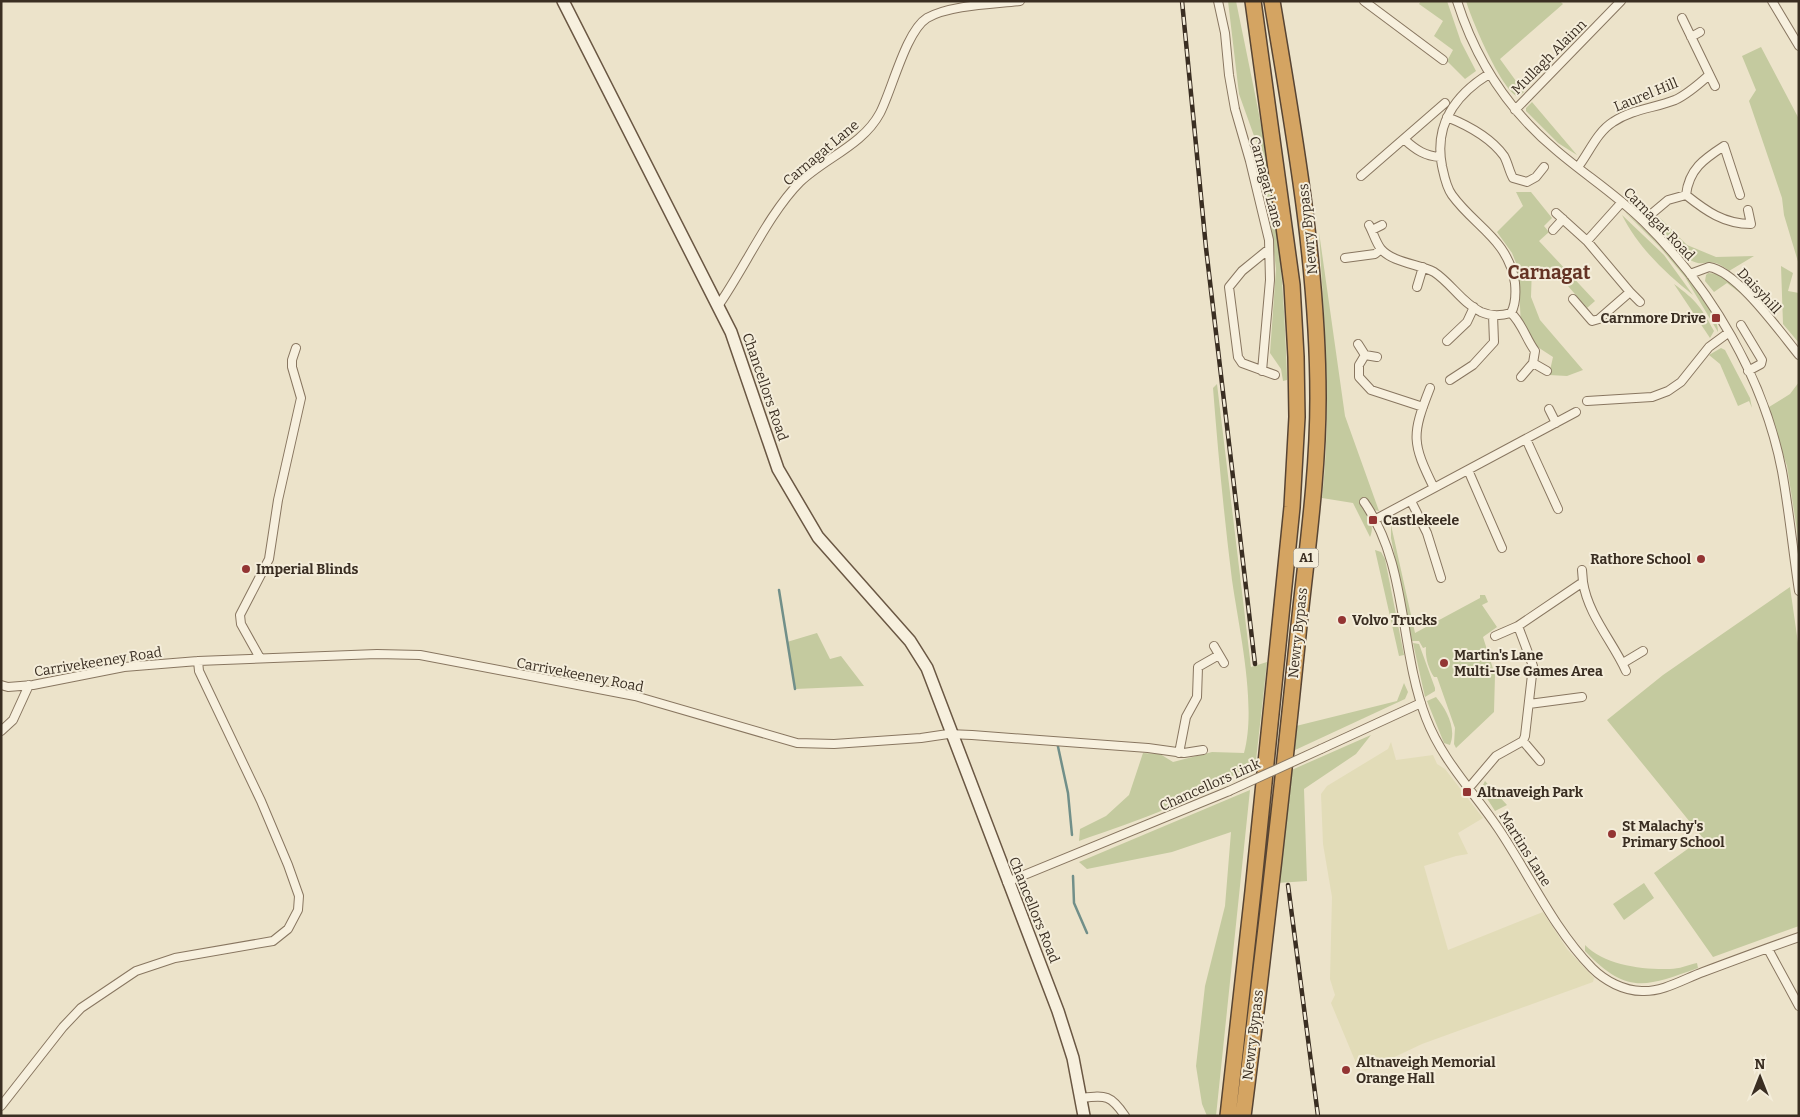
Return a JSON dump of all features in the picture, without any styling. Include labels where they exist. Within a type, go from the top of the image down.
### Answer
[{"type":"highway","points":[[1248,1],[1257,27]]},
{"type":"highway","name":"Newry Bypass","points":[[1228,1116],[1292,507],[1297,417],[1292,285],[1253,1]]},
{"type":"highway","name":"Newry Bypass","points":[[1243,1116],[1290,713],[1311,504],[1318,400],[1314,287],[1309,234],[1272,1]]},
{"type":"street","name":"Chancellors Road","points":[[563,1],[718,306],[741,356],[778,468],[818,537],[910,641],[932,680],[1067,1038],[1082,1098],[1084,1116]]},
{"type":"street","name":"Carnagat Lane","points":[[718,306],[789,195],[813,172],[858,139],[876,120],[906,50],[921,23],[943,12],[1020,1]]},
{"type":"street","name":"Carnagat Lane","points":[[1218,1],[1225,33],[1229,76],[1235,109],[1256,182],[1269,249],[1270,280],[1262,371]]},
{"type":"street","points":[[1364,1],[1443,60]]},
{"type":"street","name":"Carnagat Road","points":[[1457,1],[1464,25],[1489,74],[1515,110],[1533,130],[1643,221],[1690,274],[1728,332],[1748,371],[1764,412],[1782,470],[1799,591]]},
{"type":"street","name":"Mullagh Alainn","points":[[1515,110],[1622,1]]},
{"type":"street","points":[[1772,1],[1799,46]]},
{"type":"street","points":[[1682,18],[1715,86]]},
{"type":"street","points":[[1691,37],[1700,32]]},
{"type":"street","points":[[1489,74],[1463,92],[1447,116],[1442,127],[1440,157],[1444,176],[1451,193],[1507,255],[1513,270],[1516,289],[1515,307],[1511,313]]},
{"type":"street","name":"Laurel Hill","points":[[1578,167],[1591,146],[1614,121],[1648,107],[1673,100],[1696,87],[1709,75]]},
{"type":"street","points":[[1361,176],[1405,140],[1445,103]]},
{"type":"street","points":[[1447,116],[1464,124],[1494,146],[1505,157],[1513,178],[1527,182],[1536,177],[1544,167]]},
{"type":"street","points":[[1405,140],[1416,150],[1429,156],[1440,157]]},
{"type":"street","points":[[1686,195],[1687,185],[1701,160],[1724,146],[1740,195]]},
{"type":"street","points":[[1686,195],[1705,210],[1734,224],[1751,224],[1748,210]]},
{"type":"street","points":[[1643,221],[1668,200],[1686,195]]},
{"type":"street","points":[[1587,241],[1622,202]]},
{"type":"street","points":[[1556,213],[1587,241],[1640,302]]},
{"type":"street","points":[[1553,230],[1563,219]]},
{"type":"street","points":[[1382,225],[1370,228],[1381,249],[1390,255],[1437,274],[1474,308],[1493,315],[1511,313],[1518,319],[1522,332],[1536,351],[1533,363],[1521,377]]},
{"type":"street","points":[[1269,249],[1236,278],[1228,292],[1238,357],[1242,363],[1275,375]]},
{"type":"street","points":[[1345,258],[1375,254],[1381,249]]},
{"type":"street","points":[[1417,287],[1423,267]]},
{"type":"street","name":"Daisyhill","points":[[1690,274],[1708,267],[1723,272],[1740,286],[1799,355]]},
{"type":"street","points":[[1574,299],[1592,321],[1599,319],[1630,292]]},
{"type":"street","points":[[1446,341],[1467,322],[1474,308]]},
{"type":"street","points":[[1450,380],[1473,365],[1494,342],[1493,315]]},
{"type":"street","points":[[1741,325],[1762,360],[1761,364],[1748,371]]},
{"type":"street","points":[[1587,401],[1652,397],[1668,391],[1681,382],[1709,347],[1728,332]]},
{"type":"street","points":[[1358,344],[1365,355],[1377,357]]},
{"type":"street","points":[[260,658],[241,624],[240,615],[267,567],[269,558],[278,500],[301,398],[292,367],[296,348]]},
{"type":"street","points":[[1365,355],[1359,365],[1359,377],[1371,390],[1423,407]]},
{"type":"street","points":[[1533,363],[1547,371]]},
{"type":"street","points":[[1430,388],[1415,436],[1416,446],[1434,488]]},
{"type":"street","points":[[1550,409],[1556,423]]},
{"type":"street","points":[[1376,519],[1576,412]]},
{"type":"street","points":[[1526,439],[1558,509]]},
{"type":"street","points":[[1468,470],[1502,548]]},
{"type":"street","points":[[1411,501],[1427,534],[1442,578]]},
{"type":"street","name":"Martins Lane","points":[[1364,502],[1376,519],[1393,571],[1406,642],[1421,703],[1444,756],[1501,832],[1570,942],[1593,969],[1609,981],[1631,990],[1644,992],[1657,989],[1768,948]]},
{"type":"street","points":[[1582,570],[1587,598],[1604,635],[1625,667],[1643,651]]},
{"type":"street","points":[[1494,636],[1518,626],[1584,582]]},
{"type":"street","points":[[1518,626],[1533,666],[1523,741],[1540,761]]},
{"type":"street","points":[[1214,646],[1224,663]]},
{"type":"street","name":"Carrivekeeney Road","points":[[1,685],[8,687],[28,685],[124,668],[198,661],[420,655],[635,696],[797,743],[834,744],[953,736]]},
{"type":"street","points":[[1178,753],[1186,717],[1197,697],[1198,667],[1219,655]]},
{"type":"street","points":[[1,1106],[63,1027],[81,1008],[136,972],[175,958],[273,941],[288,929],[298,910],[299,896],[288,865],[261,801],[199,671],[198,661]]},
{"type":"street","points":[[1,730],[13,720],[28,685]]},
{"type":"street","points":[[1529,704],[1582,697]]},
{"type":"street","name":"Chancellors Link","points":[[1007,882],[1229,791],[1421,703]]},
{"type":"street","points":[[953,736],[1002,736],[1178,753],[1203,750]]},
{"type":"street","points":[[1468,790],[1496,756],[1523,741]]},
{"type":"street","points":[[1799,937],[1768,948],[1795,992],[1799,1006]]},
{"type":"street","points":[[1082,1098],[1096,1096],[1112,1099],[1125,1116]]},
{"type":"shaded area","points":[[1391,742],[1396,760],[1433,755],[1437,764],[1445,769],[1483,818],[1458,833],[1468,854],[1424,866],[1448,950],[1543,912],[1567,949],[1594,978],[1593,982],[1422,1044],[1365,1071],[1356,1063],[1331,1003],[1335,995],[1330,979],[1332,897],[1323,844],[1321,794],[1327,786],[1388,749]]},
{"type":"green space","points":[[1228,1],[1236,1],[1267,159],[1275,212],[1284,314],[1287,380],[1283,381],[1281,369],[1270,353],[1276,269],[1269,210],[1258,147],[1239,94]]},
{"type":"green space","points":[[1421,1],[1447,1],[1461,42],[1476,71],[1465,79],[1447,61],[1453,50],[1434,36],[1443,21],[1419,4]]},
{"type":"green space","points":[[1466,1],[1560,1],[1563,4],[1500,59],[1524,92],[1518,97],[1511,91],[1496,68],[1474,23]]},
{"type":"green space","points":[[1761,47],[1799,119],[1799,265],[1784,215],[1782,198],[1749,101],[1756,90],[1742,56]]},
{"type":"green space","points":[[1532,102],[1577,155],[1558,143],[1526,111],[1526,108]]},
{"type":"green space","points":[[1516,192],[1531,192],[1552,218],[1544,226],[1549,232],[1539,241],[1595,301],[1587,308],[1555,271],[1532,266],[1531,297],[1540,320],[1583,370],[1567,376],[1549,375],[1553,357],[1533,344],[1521,326],[1518,268],[1512,253],[1497,232],[1523,206]]},
{"type":"green space","points":[[1625,212],[1664,250],[1695,287],[1715,320],[1718,332],[1685,277],[1659,246]]},
{"type":"green space","points":[[1622,215],[1664,255],[1693,295],[1672,278],[1644,249]]},
{"type":"green space","points":[[1658,216],[1687,245],[1716,257],[1754,256],[1729,271],[1717,264],[1692,261],[1678,249],[1657,223]]},
{"type":"green space","points":[[1319,232],[1345,416],[1379,511],[1374,510],[1365,499],[1359,501],[1371,523],[1372,532],[1370,537],[1353,503],[1322,498],[1327,399]]},
{"type":"green space","points":[[1781,266],[1793,273],[1788,291],[1799,293],[1799,343],[1783,324]]},
{"type":"green space","points":[[1708,273],[1719,275],[1744,296],[1727,283],[1714,292],[1705,281]]},
{"type":"green space","points":[[1674,284],[1702,310],[1714,331],[1710,338]]},
{"type":"green space","points":[[1721,348],[1725,350],[1750,398],[1752,408],[1749,401],[1738,406],[1720,364],[1709,355]]},
{"type":"green space","points":[[1756,376],[1769,407],[1790,394],[1799,382],[1799,543],[1787,466]]},
{"type":"green space","points":[[1217,384],[1251,667],[1267,662],[1256,760],[1216,786],[1194,797],[1079,841],[1080,829],[1106,816],[1129,795],[1143,753],[1160,754],[1173,762],[1212,752],[1244,753],[1248,734],[1248,691],[1232,580],[1221,484],[1213,388]]},
{"type":"green space","points":[[1391,525],[1415,633],[1480,598],[1480,595],[1485,595],[1488,602],[1482,605],[1497,627],[1483,637],[1495,675],[1494,712],[1456,748],[1454,744],[1455,728],[1437,677],[1434,677],[1429,666],[1426,647],[1423,648],[1419,641],[1412,641],[1391,538]]},
{"type":"green space","points":[[1375,550],[1381,552],[1385,559],[1404,655],[1399,656]]},
{"type":"green space","points":[[1790,587],[1799,650],[1799,926],[1713,957],[1654,873],[1703,838],[1607,720],[1663,675]]},
{"type":"green space","points":[[817,633],[830,659],[841,656],[864,686],[795,689],[787,642]]},
{"type":"green space","points":[[1413,643],[1419,644],[1435,688],[1435,691],[1425,697]]},
{"type":"green space","points":[[1404,683],[1408,692],[1405,699],[1293,751],[1296,726],[1397,701]]},
{"type":"green space","points":[[1436,697],[1449,719],[1452,732],[1450,745],[1444,743],[1427,701]]},
{"type":"green space","points":[[1371,735],[1356,754],[1304,789],[1307,881],[1277,883],[1287,772]]},
{"type":"green space","points":[[1485,781],[1507,805],[1495,811],[1481,789]]},
{"type":"green space","points":[[1250,790],[1216,1116],[1207,1116],[1202,1104],[1196,1066],[1205,986],[1225,906],[1231,832],[1172,852],[1087,869],[1079,862]]},
{"type":"green space","points":[[1644,883],[1654,898],[1624,920],[1613,904]]},
{"type":"green space","points":[[1585,945],[1602,957],[1625,965],[1670,969],[1697,963],[1698,968],[1650,983],[1625,981],[1600,965],[1585,951]]},
{"type":"waterway","points":[[779,590],[795,689]]},
{"type":"waterway","points":[[1057,742],[1068,793],[1072,835]]},
{"type":"waterway","points":[[1073,876],[1074,903],[1087,933]]},
{"type":"railway","points":[[1182,1],[1206,248],[1255,664]]},
{"type":"railway","points":[[1288,885],[1318,1116]]},
{"type":"place","name":"Carnmore Drive","points":[[1716,318]]},
{"type":"place","name":"Castlekeele","points":[[1373,520]]},
{"type":"place","name":"Rathore School","points":[[1701,559]]},
{"type":"place","name":"Imperial Blinds","points":[[246,569]]},
{"type":"place","name":"Volvo Trucks","points":[[1342,620]]},
{"type":"place","name":"Martin's Lane Multi-Use Games Area","points":[[1444,663]]},
{"type":"place","name":"Altnaveigh Park","points":[[1467,792]]},
{"type":"place","name":"St Malachy's Primary School","points":[[1612,834]]},
{"type":"place","name":"Altnaveigh Memorial Orange Hall","points":[[1346,1070]]},
{"type":"district","name":"Carnagat","points":[[1549,272]]}]
